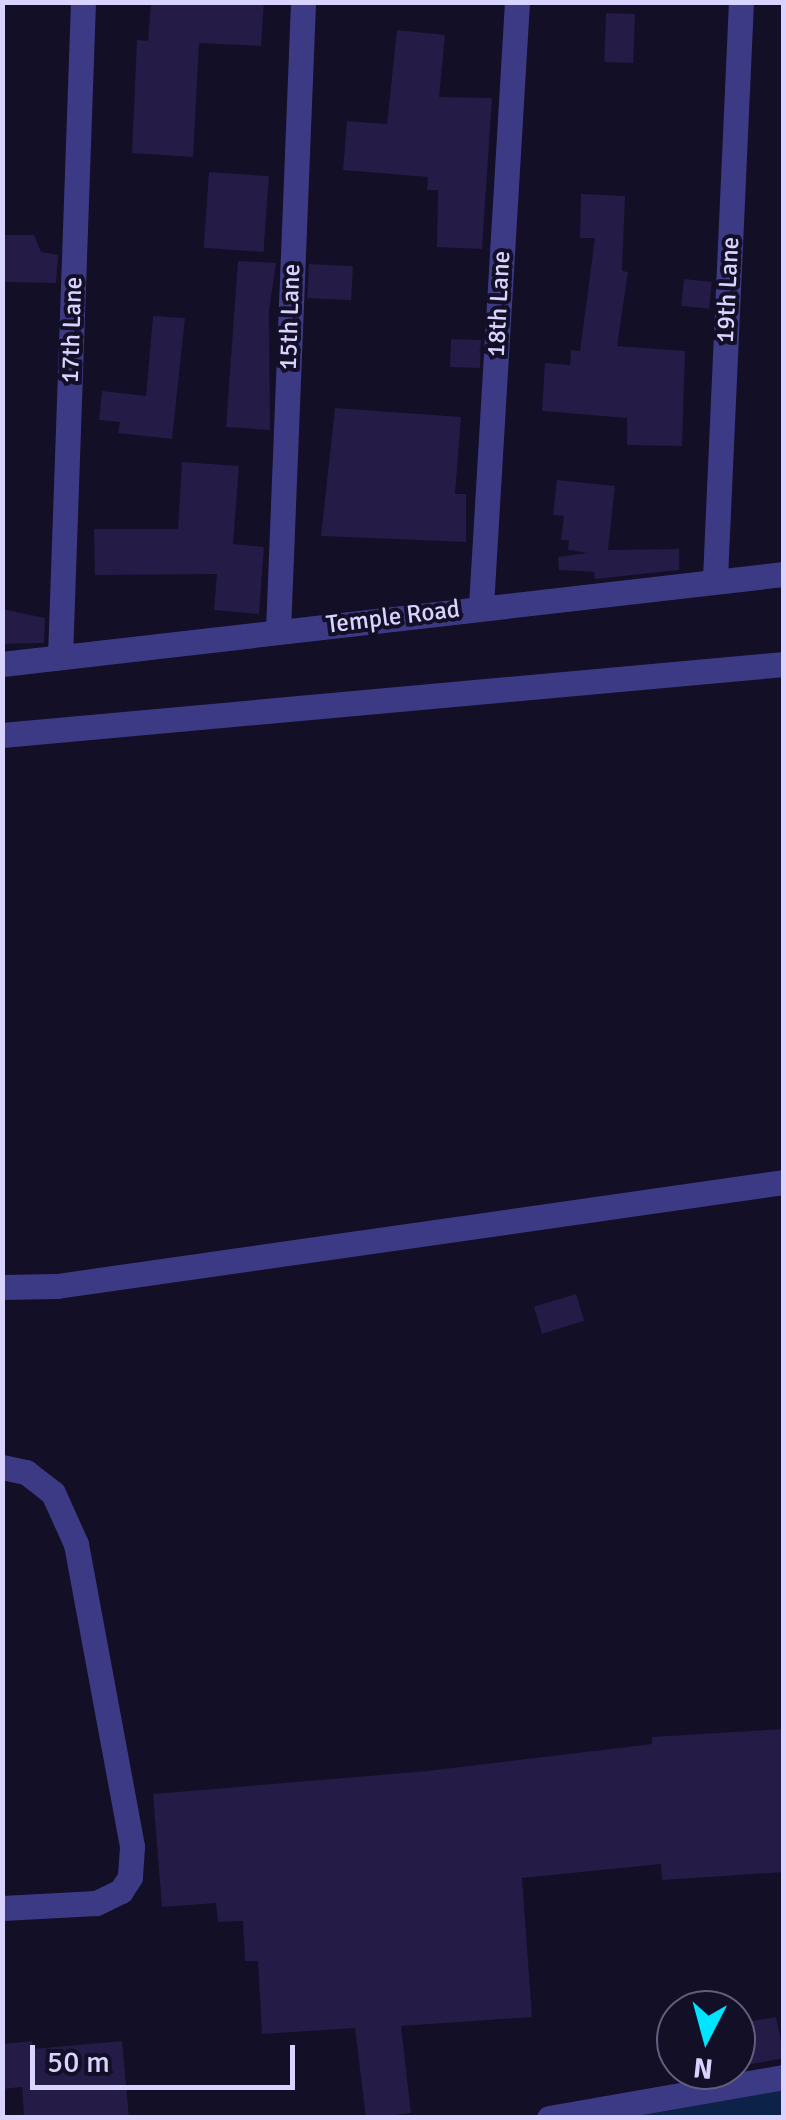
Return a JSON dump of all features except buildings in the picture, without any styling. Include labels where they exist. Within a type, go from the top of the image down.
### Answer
[{"type":"street","name":"17th Lane","points":[[60,657],[83,2]]},
{"type":"street","name":"15th Lane","points":[[278,631],[302,2]]},
{"type":"street","name":"18th Lane","points":[[481,606],[517,2]]},
{"type":"street","name":"19th Lane","points":[[714,578],[741,2]]},
{"type":"street","name":"Temple Road","points":[[2,664],[714,578],[784,574]]},
{"type":"street","points":[[2,734],[784,664]]},
{"type":"street","points":[[2,1287],[57,1286],[784,1182]]},
{"type":"street","points":[[2,1468],[26,1472],[54,1493],[76,1544],[132,1847],[130,1877],[121,1891],[96,1903],[2,1908]]},
{"type":"street","points":[[549,2118],[784,2077]]},
{"type":"water","points":[[783,2089],[783,2117],[625,2117]]}]
